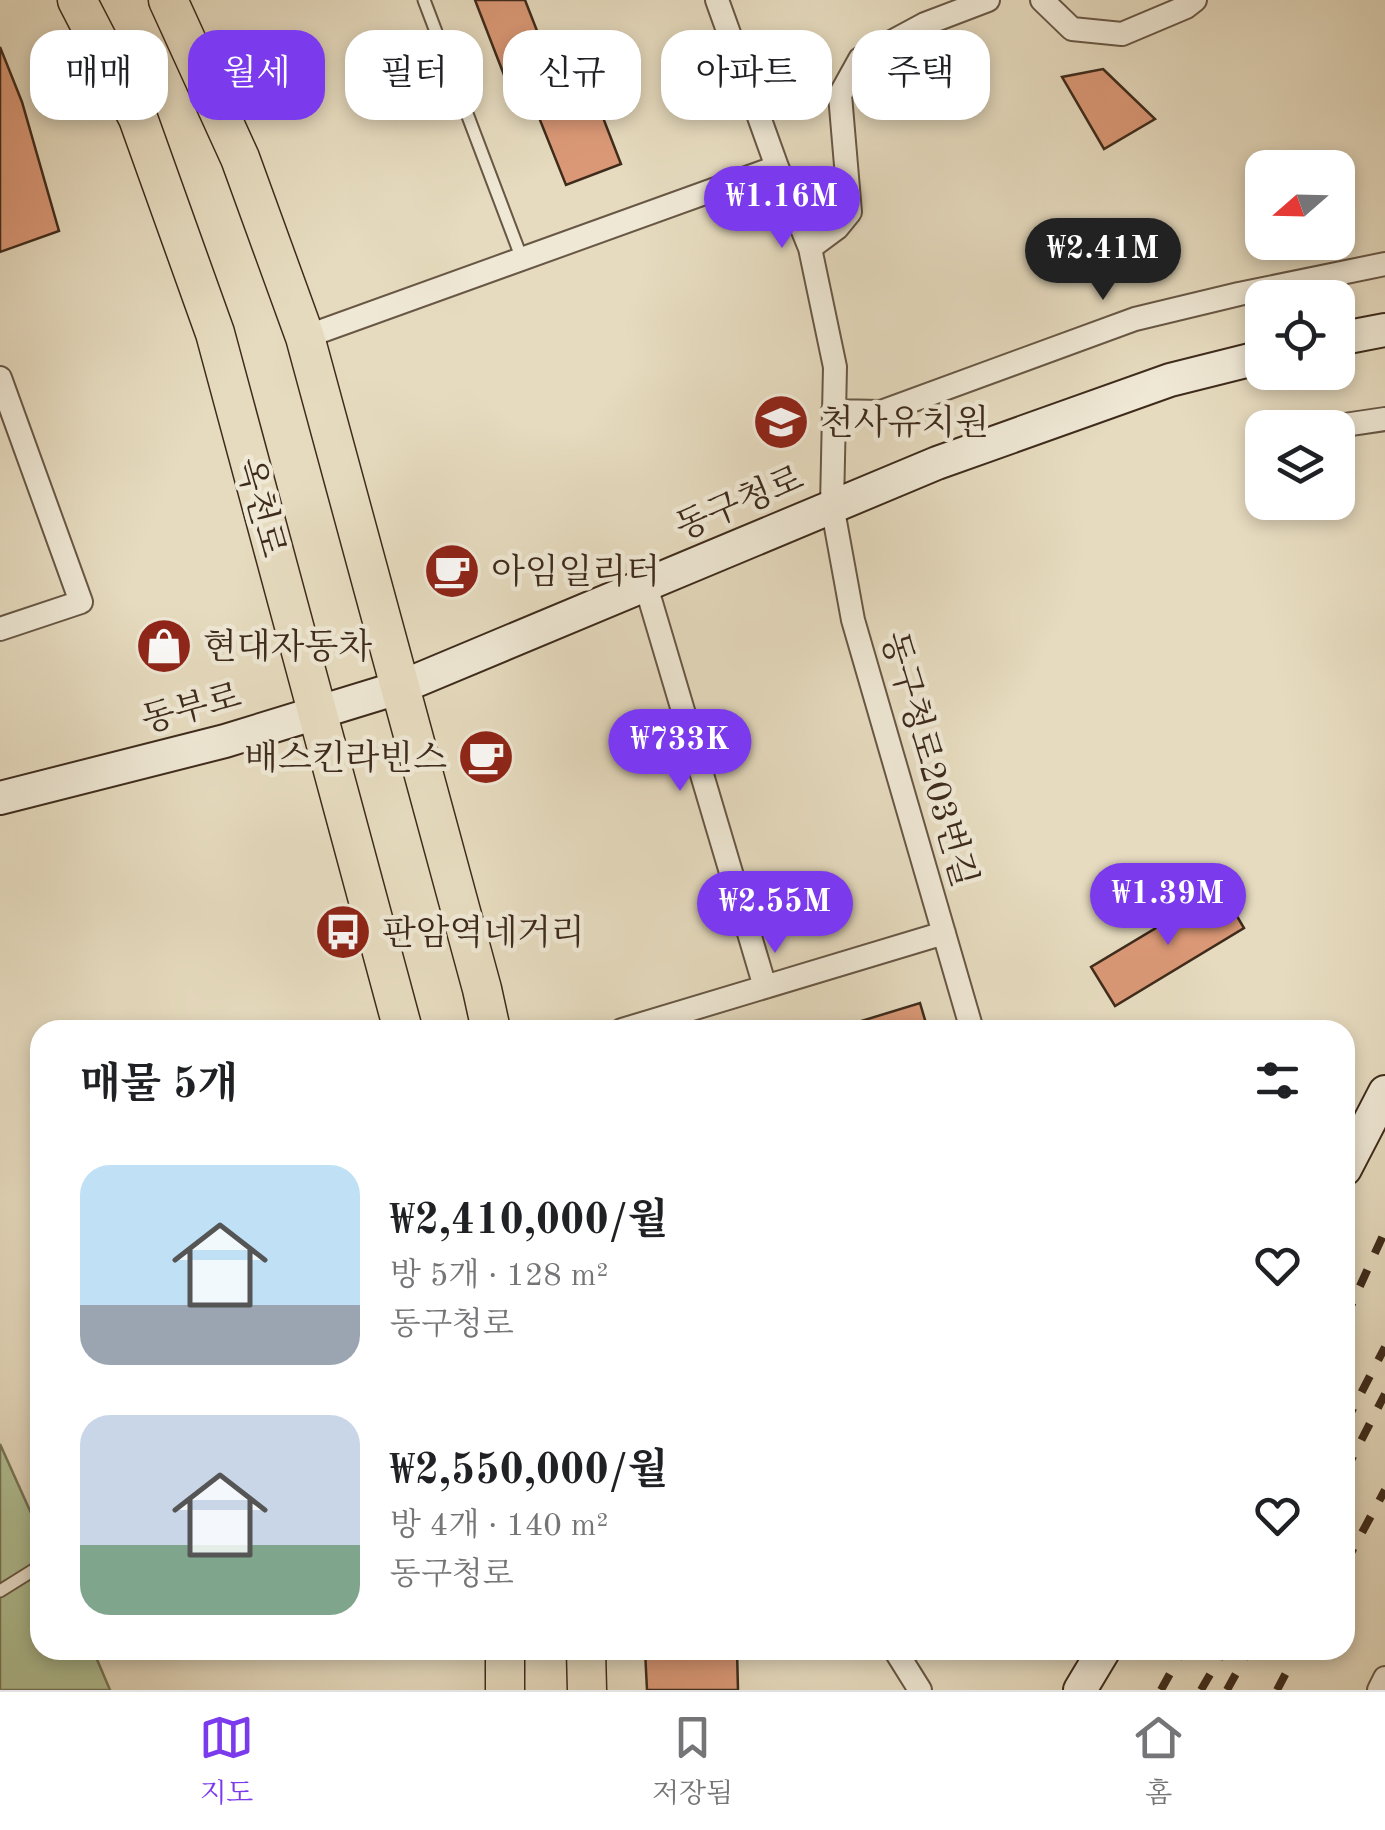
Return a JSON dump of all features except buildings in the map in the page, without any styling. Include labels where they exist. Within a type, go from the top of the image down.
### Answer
[{"type":"main road","name":"옥천로","points":[[77,0],[138,118],[215,332],[400,1020]]},
{"type":"main road","points":[[168,0],[240,158],[305,337],[488,1020]]},
{"type":"main road","points":[[1355,336],[1385,330]]},
{"type":"main road","name":"동구청로","points":[[401,686],[938,463],[1170,380],[1245,361]]},
{"type":"main road","name":"동부로","points":[[0,798],[225,741],[401,686]]},
{"type":"main road","points":[[1355,1150],[1385,1092]]},
{"type":"main road","points":[[505,1660],[505,1690]]},
{"type":"main road","points":[[586,1660],[587,1690]]},
{"type":"main road","points":[[1080,1690],[1098,1660]]},
{"type":"street","name":"동구청로203번길","points":[[717,0],[810,248],[834,367],[832,506],[853,620],[969,1020]]},
{"type":"street","points":[[810,248],[837,228],[850,212],[840,96],[860,59],[926,24],[988,0]]},
{"type":"street","points":[[1042,0],[1072,29],[1122,34],[1196,0]]},
{"type":"street","points":[[305,337],[777,168]]},
{"type":"street","points":[[833,411],[881,412],[1136,319],[1385,264]]},
{"type":"street","points":[[0,378],[80,602],[0,629]]},
{"type":"street","points":[[1355,424],[1385,420]]},
{"type":"street","points":[[646,586],[765,987]]},
{"type":"street","points":[[677,1020],[765,987],[944,933]]},
{"type":"street","points":[[901,1660],[920,1690]]},
{"type":"street","points":[[1379,1690],[1385,1678]]},
{"type":"lane","points":[[424,0],[522,259]]},
{"type":"lane","points":[[0,1591],[30,1572]]},
{"type":"green space","points":[[0,1444],[30,1511],[30,1660],[97,1660],[110,1690],[0,1690]]},
{"type":"railway","points":[[1355,1297],[1385,1231]]},
{"type":"railway","points":[[1355,1405],[1385,1347]]},
{"type":"railway","points":[[1355,1452],[1385,1394]]},
{"type":"railway","points":[[1355,1546],[1385,1490]]},
{"type":"railway","points":[[1161,1690],[1178,1660]]},
{"type":"railway","points":[[1201,1690],[1218,1660]]},
{"type":"railway","points":[[1227,1690],[1244,1660]]},
{"type":"railway","points":[[1277,1690],[1293,1660]]},
{"type":"place","name":"천사유치원","points":[[781,422]]},
{"type":"place","name":"아임일리터","points":[[452,571]]},
{"type":"place","name":"현대자동차","points":[[164,646]]},
{"type":"place","name":"배스킨라빈스","points":[[486,757]]},
{"type":"place","name":"판암역네거리","points":[[343,932]]}]
